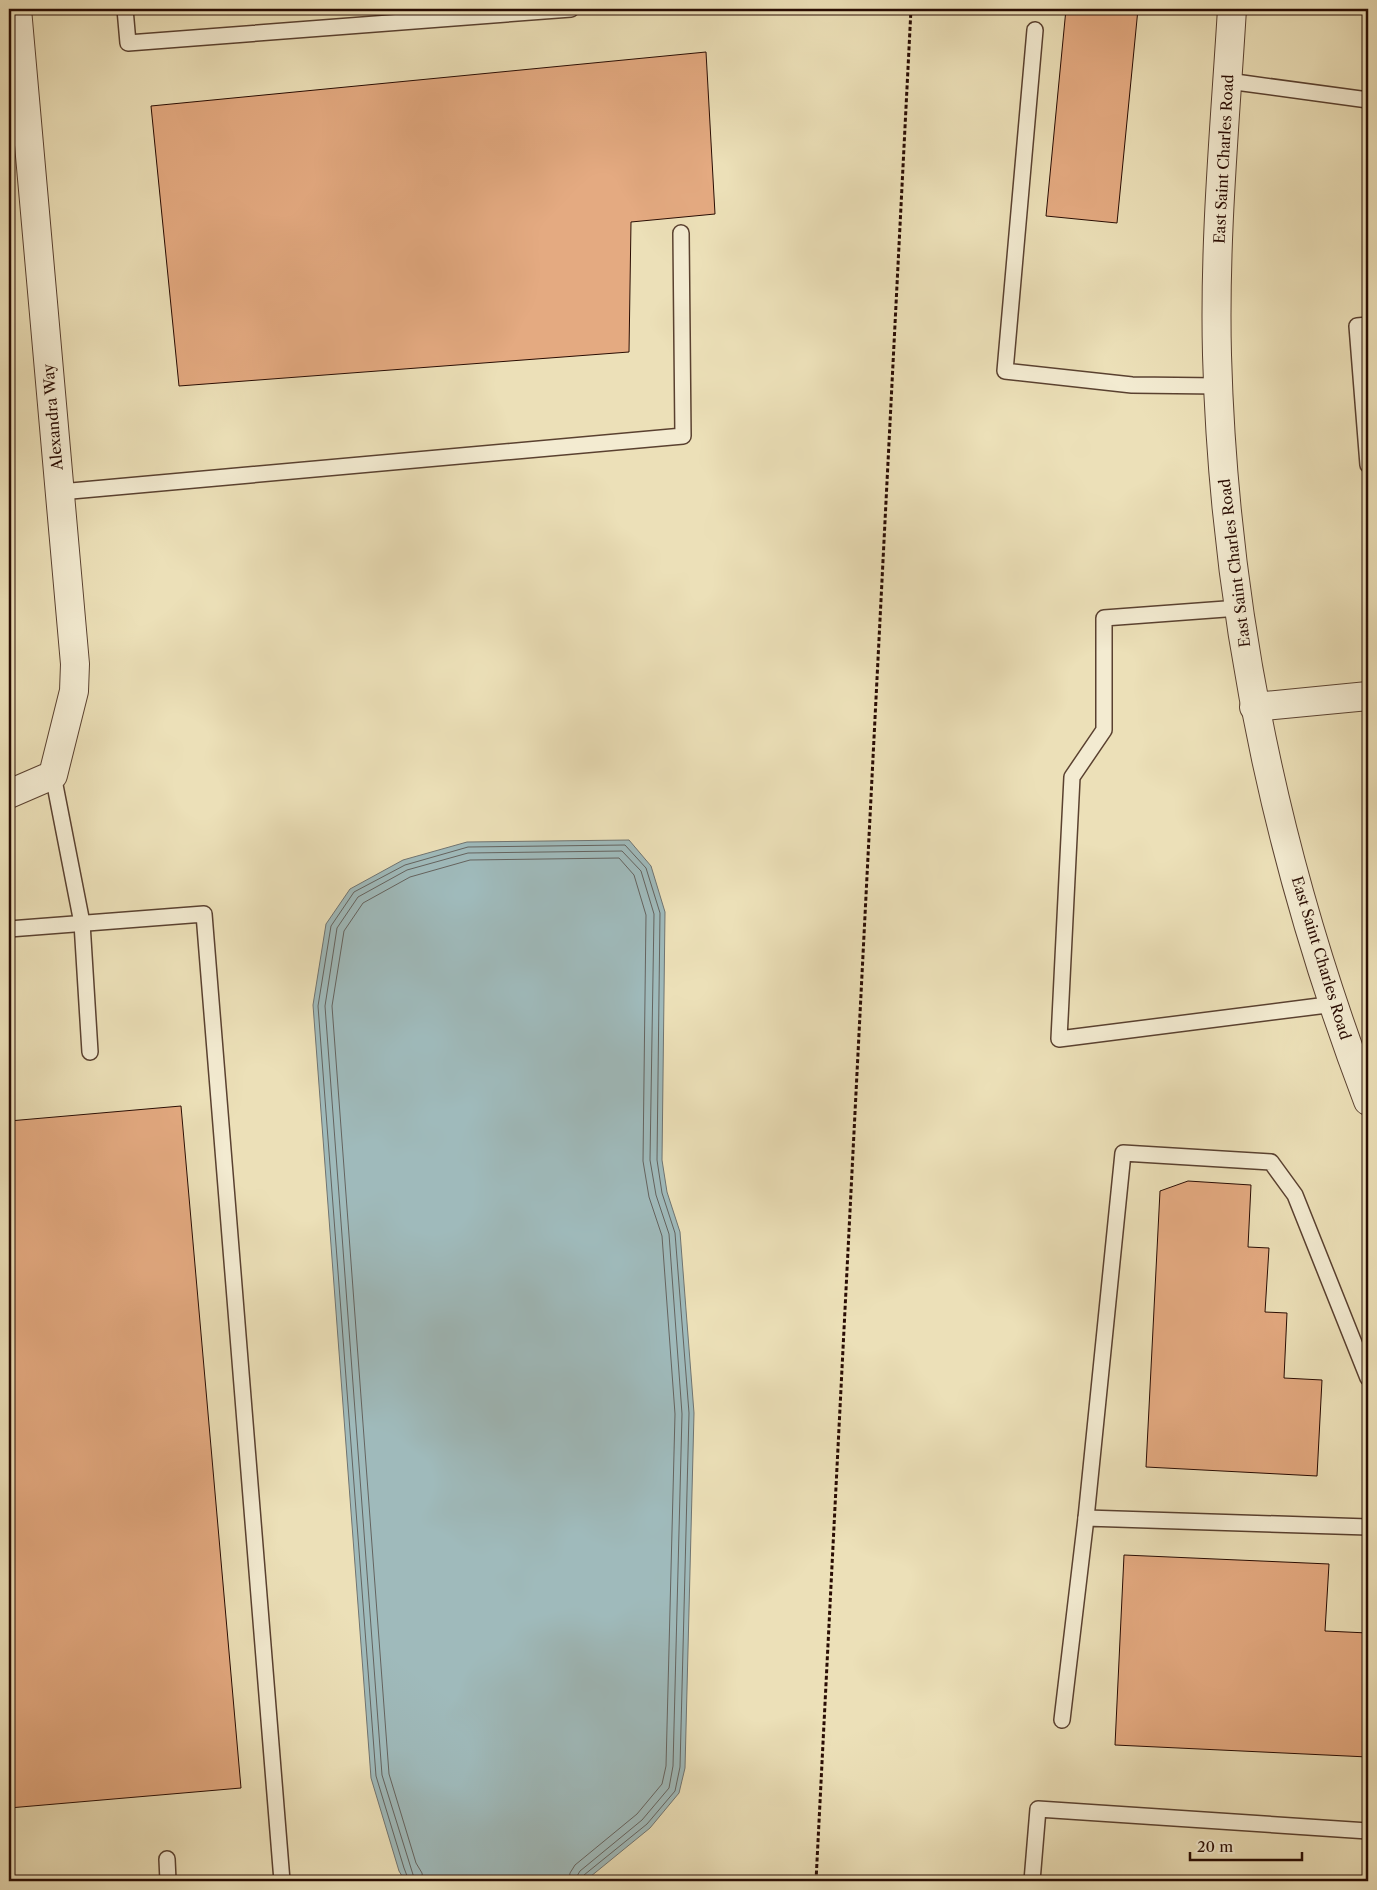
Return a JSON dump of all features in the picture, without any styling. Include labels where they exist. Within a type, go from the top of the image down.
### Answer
[{"type":"street","name":"Alexandra Way","points":[[17,9],[15,61],[60,492],[75,664],[74,691],[53,776]]},
{"type":"street","name":"East Saint Charles Road","points":[[1232,9],[1218,275],[1219,386],[1220,428],[1225,485],[1239,608],[1254,707],[1277,810],[1316,953],[1368,1100]]},
{"type":"street","points":[[1254,707],[1368,696]]},
{"type":"street","points":[[9,794],[53,776]]},
{"type":"lane","points":[[125,9],[128,43],[571,9]]},
{"type":"lane","points":[[1035,30],[1005,371],[1132,385],[1219,386]]},
{"type":"lane","points":[[1228,80],[1368,100]]},
{"type":"lane","points":[[60,492],[683,436],[680,233]]},
{"type":"lane","points":[[1368,325],[1357,326],[1368,466]]},
{"type":"lane","points":[[1239,608],[1104,618],[1104,730],[1072,777],[1059,1039],[1335,1004]]},
{"type":"lane","points":[[53,776],[82,923],[90,1052]]},
{"type":"lane","points":[[9,929],[204,914],[282,1881]]},
{"type":"lane","points":[[1062,1720],[1086,1518],[1123,1153],[1271,1162],[1294,1195],[1368,1378]]},
{"type":"lane","points":[[1086,1518],[1368,1527]]},
{"type":"lane","points":[[1032,1881],[1038,1810],[1368,1831]]},
{"type":"lane","points":[[167,1859],[168,1881]]},
{"type":"path","points":[[816,1881],[911,9]]},
{"type":"water","points":[[629,840],[651,866],[665,912],[662,1160],[667,1192],[680,1232],[694,1413],[685,1768],[679,1793],[650,1828],[585,1881],[405,1881],[399,1871],[371,1778],[313,1005],[326,924],[350,889],[403,860],[467,842]]},
{"type":"building","points":[[1066,9],[1138,9],[1117,223],[1046,216]]},
{"type":"building","points":[[706,52],[715,214],[631,222],[629,352],[179,386],[151,106]]},
{"type":"building","points":[[181,1106],[241,1788],[9,1808],[9,1121]]},
{"type":"building","points":[[1188,1181],[1251,1185],[1248,1247],[1269,1248],[1265,1312],[1287,1313],[1284,1378],[1322,1380],[1317,1476],[1146,1467],[1160,1191]]},
{"type":"building","points":[[1124,1555],[1329,1564],[1325,1631],[1368,1633],[1368,1757],[1115,1745]]}]
